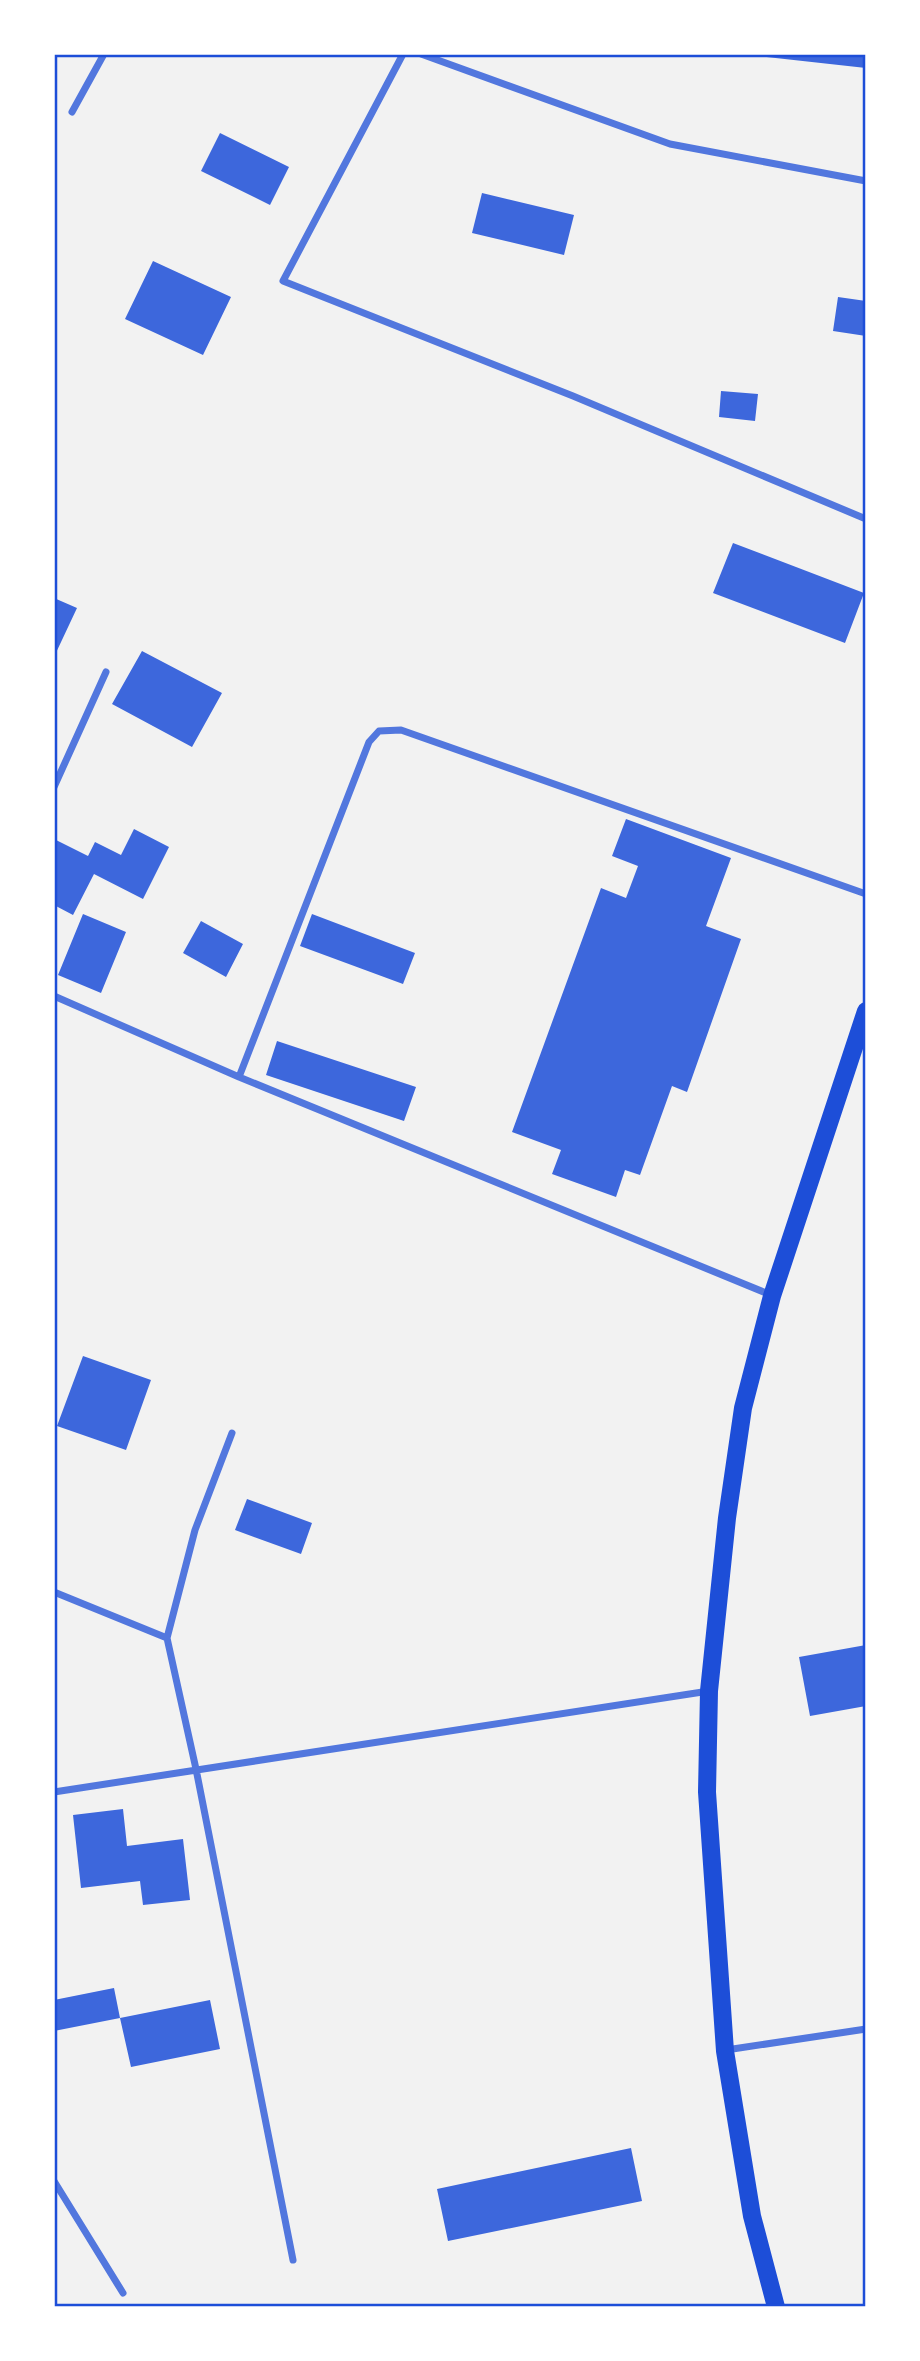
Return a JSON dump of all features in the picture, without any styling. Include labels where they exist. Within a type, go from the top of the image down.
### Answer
[{"type":"main road","points":[[776,2307],[752,2216],[725,2050],[706,1792],[709,1691],[727,1518],[743,1408],[772,1296],[866,1011]]},
{"type":"street","points":[[72,113],[104,54]]},
{"type":"street","points":[[403,54],[284,281],[573,396],[866,519]]},
{"type":"street","points":[[421,54],[670,144],[866,181]]},
{"type":"street","points":[[54,787],[106,672]]},
{"type":"street","points":[[239,1077],[369,742],[379,731],[401,730],[866,894]]},
{"type":"street","points":[[54,996],[239,1077],[772,1296]]},
{"type":"street","points":[[232,1433],[195,1530],[167,1638],[197,1769],[293,2260]]},
{"type":"street","points":[[54,1592],[167,1638]]},
{"type":"street","points":[[54,1792],[709,1691]]},
{"type":"street","points":[[725,2050],[866,2029]]},
{"type":"street","points":[[54,2180],[123,2293]]},
{"type":"building","points":[[866,54],[866,68],[757,56]]},
{"type":"building","points":[[220,133],[289,167],[270,205],[201,171]]},
{"type":"building","points":[[482,193],[574,215],[564,255],[472,233]]},
{"type":"building","points":[[153,261],[231,297],[203,355],[125,319]]},
{"type":"building","points":[[838,297],[866,301],[866,336],[833,331]]},
{"type":"building","points":[[721,391],[758,394],[755,421],[719,417]]},
{"type":"building","points":[[733,543],[864,593],[845,643],[713,593]]},
{"type":"building","points":[[54,598],[77,608],[54,657]]},
{"type":"building","points":[[142,651],[222,693],[192,747],[112,704]]},
{"type":"building","points":[[626,819],[731,858],[706,926],[741,939],[687,1092],[672,1086],[640,1175],[625,1170],[616,1197],[552,1174],[561,1150],[512,1132],[601,888],[626,898],[638,866],[612,856]]},
{"type":"building","points":[[134,829],[169,847],[143,899],[94,874],[73,915],[54,905],[54,839],[88,856],[95,842],[121,855]]},
{"type":"building","points":[[83,914],[126,932],[101,993],[58,975]]},
{"type":"building","points":[[312,914],[415,953],[403,984],[300,946]]},
{"type":"building","points":[[201,921],[243,944],[226,977],[183,953]]},
{"type":"building","points":[[277,1041],[416,1087],[404,1121],[266,1075]]},
{"type":"building","points":[[83,1356],[151,1380],[126,1450],[57,1426]]},
{"type":"building","points":[[247,1499],[312,1523],[301,1554],[235,1530]]},
{"type":"building","points":[[866,1645],[866,1706],[810,1716],[799,1657]]},
{"type":"building","points":[[123,1809],[127,1846],[183,1839],[190,1900],[143,1905],[140,1881],[81,1888],[73,1815]]},
{"type":"building","points":[[114,1988],[120,2018],[54,2031],[54,2000]]},
{"type":"building","points":[[210,2000],[220,2049],[131,2067],[120,2018]]},
{"type":"building","points":[[631,2148],[642,2201],[448,2241],[437,2189]]}]
